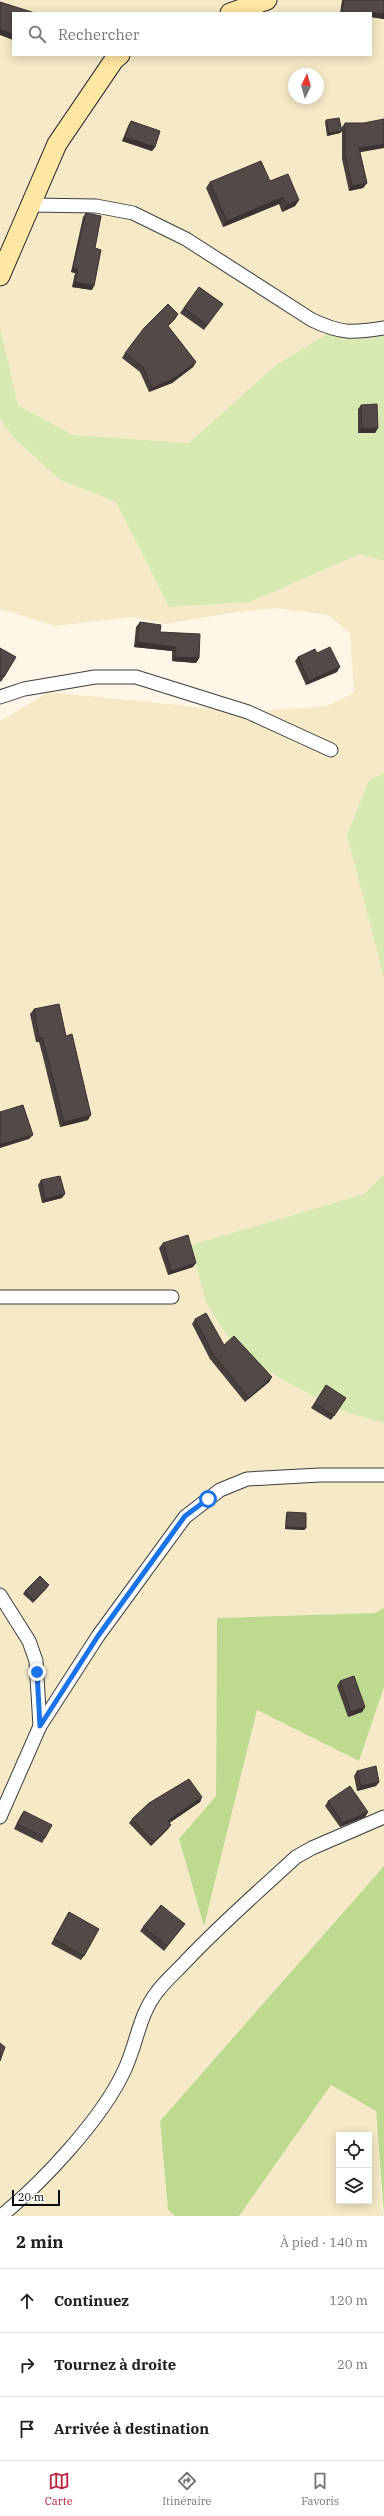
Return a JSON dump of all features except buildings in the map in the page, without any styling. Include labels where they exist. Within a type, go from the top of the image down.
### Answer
[{"type":"street","points":[[233,12],[267,0]]},
{"type":"street","points":[[0,276],[57,144],[114,60],[119,56]]},
{"type":"street","points":[[31,205],[96,206],[132,213],[186,239],[312,320],[334,330],[354,333],[384,328]]},
{"type":"street","points":[[0,697],[24,689],[95,677],[136,677],[248,712],[331,750]]},
{"type":"street","points":[[0,1297],[172,1297]]},
{"type":"street","points":[[0,1817],[40,1726],[98,1636],[185,1516],[220,1490],[247,1479],[320,1475],[384,1475]]},
{"type":"street","points":[[0,1595],[30,1641],[36,1661],[40,1726]]},
{"type":"street","points":[[1,2216],[22,2200],[75,2143],[118,2082],[126,2069],[144,2012],[157,1991],[208,1938],[296,1857],[312,1848],[384,1817]]},
{"type":"shaded area","points":[[0,0],[384,0],[384,328],[276,365],[190,443],[73,435],[18,405],[0,327]]},
{"type":"shaded area","points":[[0,419],[15,439],[60,480],[116,502],[169,607],[250,602],[360,554],[384,561],[384,773],[369,780],[347,835],[384,978],[384,1174],[364,1194],[191,1245],[239,1354],[290,1384],[345,1412],[384,1423],[384,1608],[375,1613],[217,1618],[216,1796],[179,1840],[204,1925],[257,1710],[359,1761],[384,1687],[384,1866],[160,2121],[168,2210],[175,2216],[0,2216],[0,721],[49,692],[248,712],[327,706],[354,693],[350,633],[328,615],[275,608],[230,613],[166,624],[131,617],[56,626],[0,609]]},
{"type":"shaded area","points":[[331,2084],[376,2111],[383,2216],[239,2216]]},
{"type":"green space","points":[[0,327],[18,405],[73,435],[189,443],[276,365],[334,330],[384,328],[384,561],[360,554],[250,602],[169,607],[116,502],[60,480],[15,439],[0,419]]},
{"type":"green space","points":[[384,773],[384,978],[347,835],[369,780]]},
{"type":"green space","points":[[384,1174],[384,1423],[345,1412],[290,1384],[239,1354],[206,1303],[191,1245],[364,1194]]},
{"type":"green space","points":[[384,1608],[384,1687],[359,1761],[257,1710],[204,1926],[179,1839],[216,1796],[217,1618],[375,1613]]},
{"type":"green space","points":[[384,1866],[384,2216],[376,2111],[331,2085],[239,2216],[175,2216],[168,2210],[160,2121]]},
{"type":"route","points":[[37,1672],[40,1726],[98,1636],[185,1516],[208,1499]]}]
